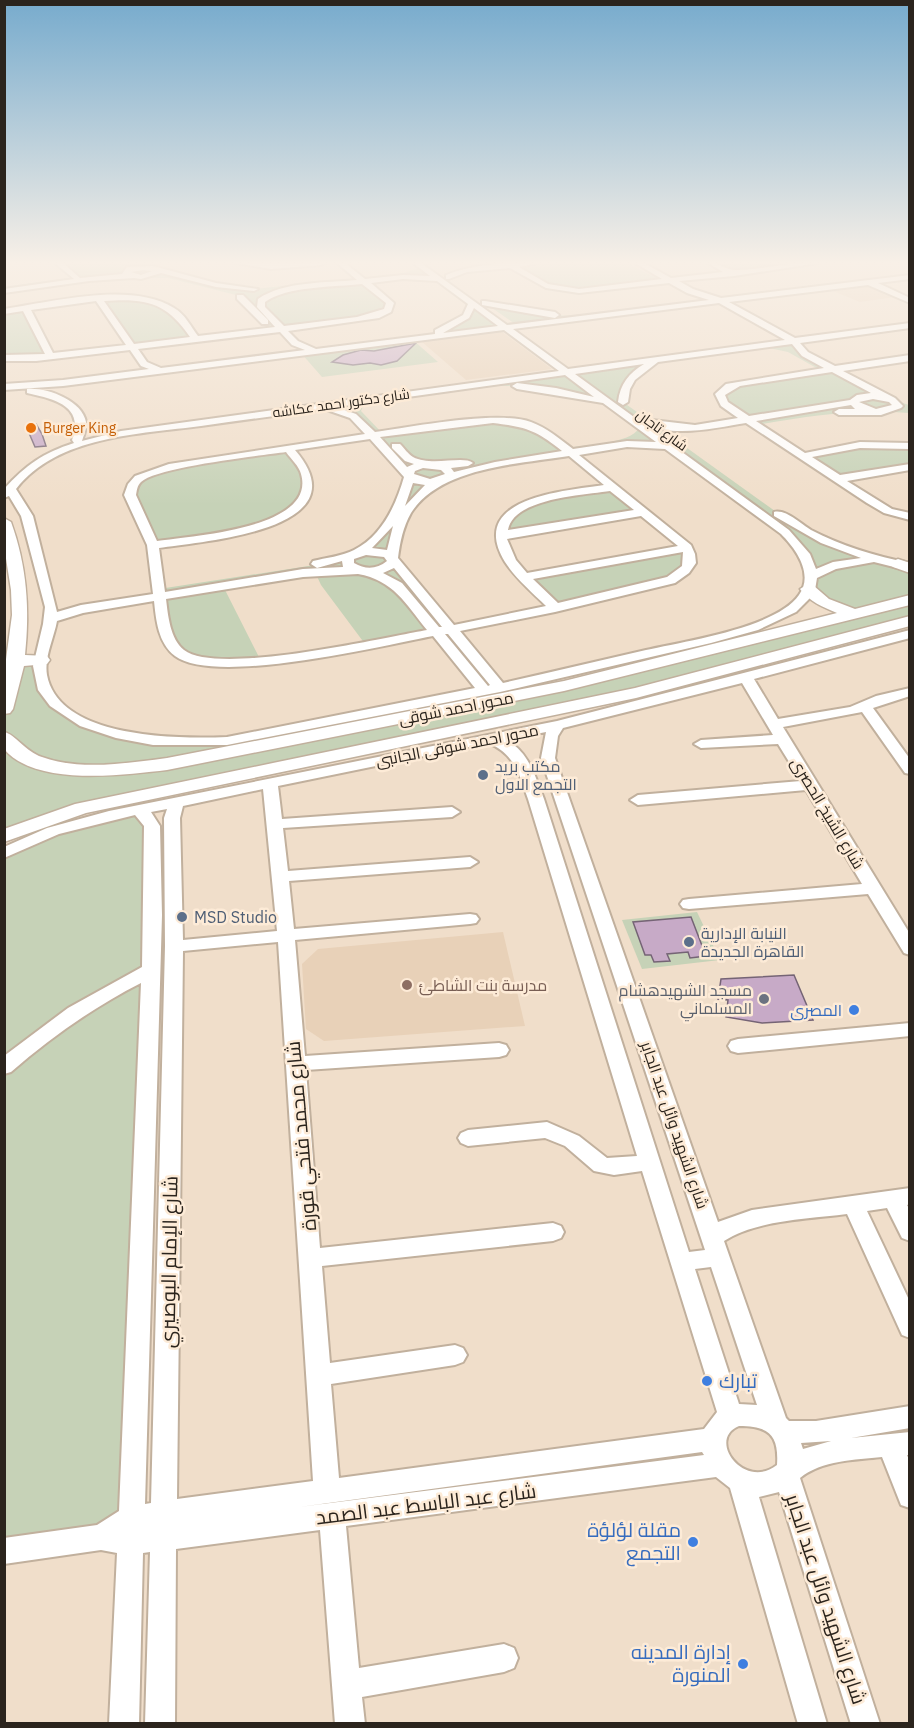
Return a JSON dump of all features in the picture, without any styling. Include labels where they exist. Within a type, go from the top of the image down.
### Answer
[{"type":"main road","points":[[4,522],[13,542],[19,569],[20,598],[15,661],[4,709]]},
{"type":"main road","points":[[809,582],[824,602],[850,614],[884,620],[909,620]]},
{"type":"main road","name":"محور احمد شوقى","points":[[4,737],[7,742],[26,756],[45,763],[83,771],[167,764],[362,721],[616,674],[909,600]]},
{"type":"main road","name":"محور احمد شوقى","points":[[4,836],[52,817],[134,804],[434,742],[636,693],[909,620]]},
{"type":"main road","points":[[15,661],[41,660]]},
{"type":"main road","points":[[115,770],[113,779],[116,787],[134,804]]},
{"type":"street","points":[[44,344],[50,356]]},
{"type":"street","points":[[4,358],[50,356],[154,344]]},
{"type":"street","points":[[277,356],[285,350],[284,344]]},
{"type":"street","points":[[297,344],[317,351]]},
{"type":"street","points":[[9,387],[56,384],[381,344]]},
{"type":"street","name":"شارع تاجان","points":[[528,344],[610,404],[632,408],[816,538],[882,561],[906,566]]},
{"type":"street","name":"شارع تاجان","points":[[542,344],[580,371],[639,424],[791,537],[804,553],[809,582]]},
{"type":"street","name":"شارع دكتور احمد عكاشه","points":[[8,492],[21,475],[30,468],[80,445],[149,429],[776,344]]},
{"type":"street","points":[[688,437],[854,401],[866,396],[890,399],[898,406],[878,411],[859,407],[854,401],[854,392],[850,387],[800,350],[796,344]]},
{"type":"street","points":[[132,346],[144,364],[161,371]]},
{"type":"street","points":[[759,346],[788,352],[907,409]]},
{"type":"street","points":[[621,406],[623,393],[632,378],[664,359]]},
{"type":"street","points":[[906,360],[738,383],[723,390],[720,399],[724,404],[888,511],[909,517]]},
{"type":"street","points":[[129,375],[144,364]]},
{"type":"street","points":[[55,397],[48,389],[56,384]]},
{"type":"street","points":[[474,385],[546,389],[610,404]]},
{"type":"street","points":[[9,387],[55,397],[73,407],[81,417],[82,428],[77,440],[80,445]]},
{"type":"street","points":[[369,399],[362,405],[361,411],[408,475],[423,482],[629,437],[638,431],[639,424]]},
{"type":"street","points":[[58,599],[81,601],[160,593],[303,573],[380,570],[393,559],[397,531],[413,501],[445,479],[451,472],[409,459],[348,413],[319,406]]},
{"type":"street","points":[[652,423],[695,428],[840,412],[907,409]]},
{"type":"street","points":[[511,421],[541,429],[687,548],[692,556],[691,565],[684,573],[671,580],[555,608],[451,630],[274,660],[231,664],[209,663],[190,659],[177,651],[167,633],[153,545],[130,495],[129,489],[139,478],[173,466],[378,435],[476,422],[511,421]]},
{"type":"street","points":[[485,691],[398,586],[383,577],[361,571],[346,561],[387,530],[405,494],[408,475],[413,468],[636,443],[669,447]]},
{"type":"street","points":[[803,456],[860,446],[909,446]]},
{"type":"street","points":[[153,545],[258,527],[288,516],[304,496],[308,480],[306,472],[288,448]]},
{"type":"street","points":[[838,479],[909,467]]},
{"type":"street","points":[[555,608],[508,556],[501,535],[506,518],[524,505],[613,487]]},
{"type":"street","points":[[8,492],[27,516],[58,599],[41,660],[40,675],[45,691],[62,709],[87,724],[154,741],[190,743],[227,741],[362,721],[750,628],[793,608],[804,599],[809,582],[833,566],[882,561]]},
{"type":"street","points":[[888,511],[909,507]]},
{"type":"street","points":[[501,535],[644,512]]},
{"type":"street","points":[[771,521],[786,519]]},
{"type":"street","points":[[525,577],[687,548]]},
{"type":"street","points":[[52,618],[81,609],[160,593],[315,565],[355,553],[381,551],[393,559],[500,687]]},
{"type":"street","points":[[904,635],[909,649]]},
{"type":"street","name":"محور احمد شوقى الجانبى","points":[[4,853],[53,831],[134,804],[177,801],[270,782],[434,742],[488,738],[557,725],[746,678],[904,635]]},
{"type":"street","name":"شارع الشيخ الحصرى","points":[[746,678],[908,944]]},
{"type":"street","points":[[774,724],[851,711],[909,692]]},
{"type":"street","points":[[864,705],[909,770]]},
{"type":"street","name":"شارع الشهيد وائل عبد الجابر","points":[[557,725],[551,736],[548,758],[780,1428]]},
{"type":"street","name":"شارع الشهيد وائل عبد الجابر","points":[[488,738],[515,753],[522,762],[536,799],[731,1417]]},
{"type":"street","points":[[701,744],[783,739]]},
{"type":"street","name":"شارع محمد فتحي قورة","points":[[270,782],[286,935],[329,1504],[350,1724]]},
{"type":"street","points":[[638,800],[810,785]]},
{"type":"street","points":[[536,799],[562,797]]},
{"type":"street","name":"شارع الإمام البوصيري","points":[[160,1724],[174,946],[172,818],[177,801]]},
{"type":"street","name":"شارع الإمام البوصيري","points":[[124,1724],[152,970],[154,857],[152,826],[147,817],[134,804]]},
{"type":"street","points":[[275,824],[453,812]]},
{"type":"street","points":[[281,878],[470,862]]},
{"type":"street","points":[[689,904],[873,888]]},
{"type":"street","points":[[174,946],[470,919]]},
{"type":"street","points":[[4,1067],[66,1017],[106,992],[152,970]]},
{"type":"street","points":[[738,1046],[909,1029]]},
{"type":"street","points":[[294,1064],[499,1050]]},
{"type":"street","points":[[468,1138],[547,1131],[572,1141],[601,1165],[614,1167],[649,1162]]},
{"type":"street","points":[[681,1262],[717,1247],[728,1227],[745,1220],[853,1204],[901,1198],[909,1232]]},
{"type":"street","points":[[853,1204],[909,1328]]},
{"type":"street","points":[[311,1258],[553,1232]]},
{"type":"street","points":[[319,1375],[455,1355]]},
{"type":"street","points":[[813,1724],[731,1473],[714,1448],[714,1439],[717,1430],[731,1417],[752,1413],[780,1428],[816,1432],[909,1417]]},
{"type":"street","points":[[780,1428],[792,1451],[788,1472]]},
{"type":"street","name":"شارع عبد الباسط عبد الصمد","points":[[4,1551],[101,1537],[130,1530],[329,1504],[714,1439]]},
{"type":"street","points":[[731,1473],[757,1485],[768,1484],[821,1455],[900,1444],[909,1496]]},
{"type":"street","name":"شارع الشهيد وائل عبد الجابر","points":[[788,1472],[866,1724]]},
{"type":"street","name":"شارع عبد الباسط عبد الصمد","points":[[329,1504],[731,1473]]},
{"type":"street","points":[[346,1685],[504,1658]]},
{"type":"shaded area","points":[[424,344],[518,344],[552,369],[466,380]]},
{"type":"shaded area","points":[[503,932],[525,1026],[324,1041],[306,1029],[302,964],[318,949]]},
{"type":"green space","points":[[5,344],[44,344],[50,356],[5,358]]},
{"type":"green space","points":[[130,344],[159,344],[132,347]]},
{"type":"green space","points":[[417,344],[438,362],[322,377],[301,353],[360,347]]},
{"type":"green space","points":[[796,344],[800,350],[887,398],[909,405],[909,413],[832,414],[756,425],[724,404],[723,390],[729,386],[820,370],[788,352],[759,346]]},
{"type":"green space","points":[[664,359],[632,378],[623,402],[800,529],[909,568],[909,621],[636,693],[82,808],[5,836],[5,703],[15,661],[41,660],[40,667],[62,709],[121,735],[219,747],[172,762],[448,709],[849,614],[814,596],[811,576],[796,542],[669,447],[636,443],[495,465],[459,474],[413,501],[392,557],[451,630],[365,644],[321,585],[315,572],[223,586],[261,661],[231,664],[177,651],[159,589],[315,565],[341,558],[381,535],[409,477],[353,416],[327,407],[365,402],[361,411],[383,434],[476,421],[527,424],[566,448],[594,445],[617,441],[639,428],[610,403],[515,386],[474,385]]},
{"type":"green space","points":[[860,445],[909,446],[909,467],[838,479],[803,456]]},
{"type":"green space","points":[[288,448],[306,472],[300,502],[258,527],[153,545],[133,501],[133,484],[148,473]]},
{"type":"green space","points":[[613,487],[644,512],[501,535],[524,505]]},
{"type":"green space","points":[[687,548],[684,573],[555,608],[525,577]]},
{"type":"green space","points":[[138,810],[147,817],[131,1518],[4,1551],[4,853],[26,842]]},
{"type":"green space","points":[[697,912],[720,960],[642,969],[622,920]]},
{"type":"building","points":[[415,344],[397,361],[381,365],[332,362],[343,355],[361,350],[374,351]]},
{"type":"building","points":[[36,424],[46,446],[35,447],[26,426]]},
{"type":"building","name":"النيابة الإدارية القاهرة الجديدة","points":[[691,917],[706,956],[690,958],[688,952],[667,954],[670,961],[654,962],[651,955],[645,955],[633,922]]},
{"type":"building","name":"مسجد الشهيدهشام المسلماني","points":[[794,975],[813,1020],[762,1023],[726,1017],[728,1000],[718,999],[721,979]]},
{"type":"place","name":"Burger King","points":[[31,428]]},
{"type":"place","name":"مكتب بريد التجمع الاول","points":[[483,775]]},
{"type":"place","name":"MSD Studio","points":[[182,917]]},
{"type":"place","name":"النيابة الإدارية القاهرة الجديدة","points":[[689,942]]},
{"type":"place","name":"مدرسة بنت الشاطئ","points":[[407,985]]},
{"type":"place","name":"مسجد الشهيدهشام المسلماني","points":[[764,999]]},
{"type":"place","name":"المصرى","points":[[854,1010]]},
{"type":"place","name":"تبارك","points":[[707,1381]]},
{"type":"place","name":"مقلة لؤلؤة التجمع","points":[[693,1542]]},
{"type":"place","name":"إدارة المدينه المنورة","points":[[743,1664]]}]
